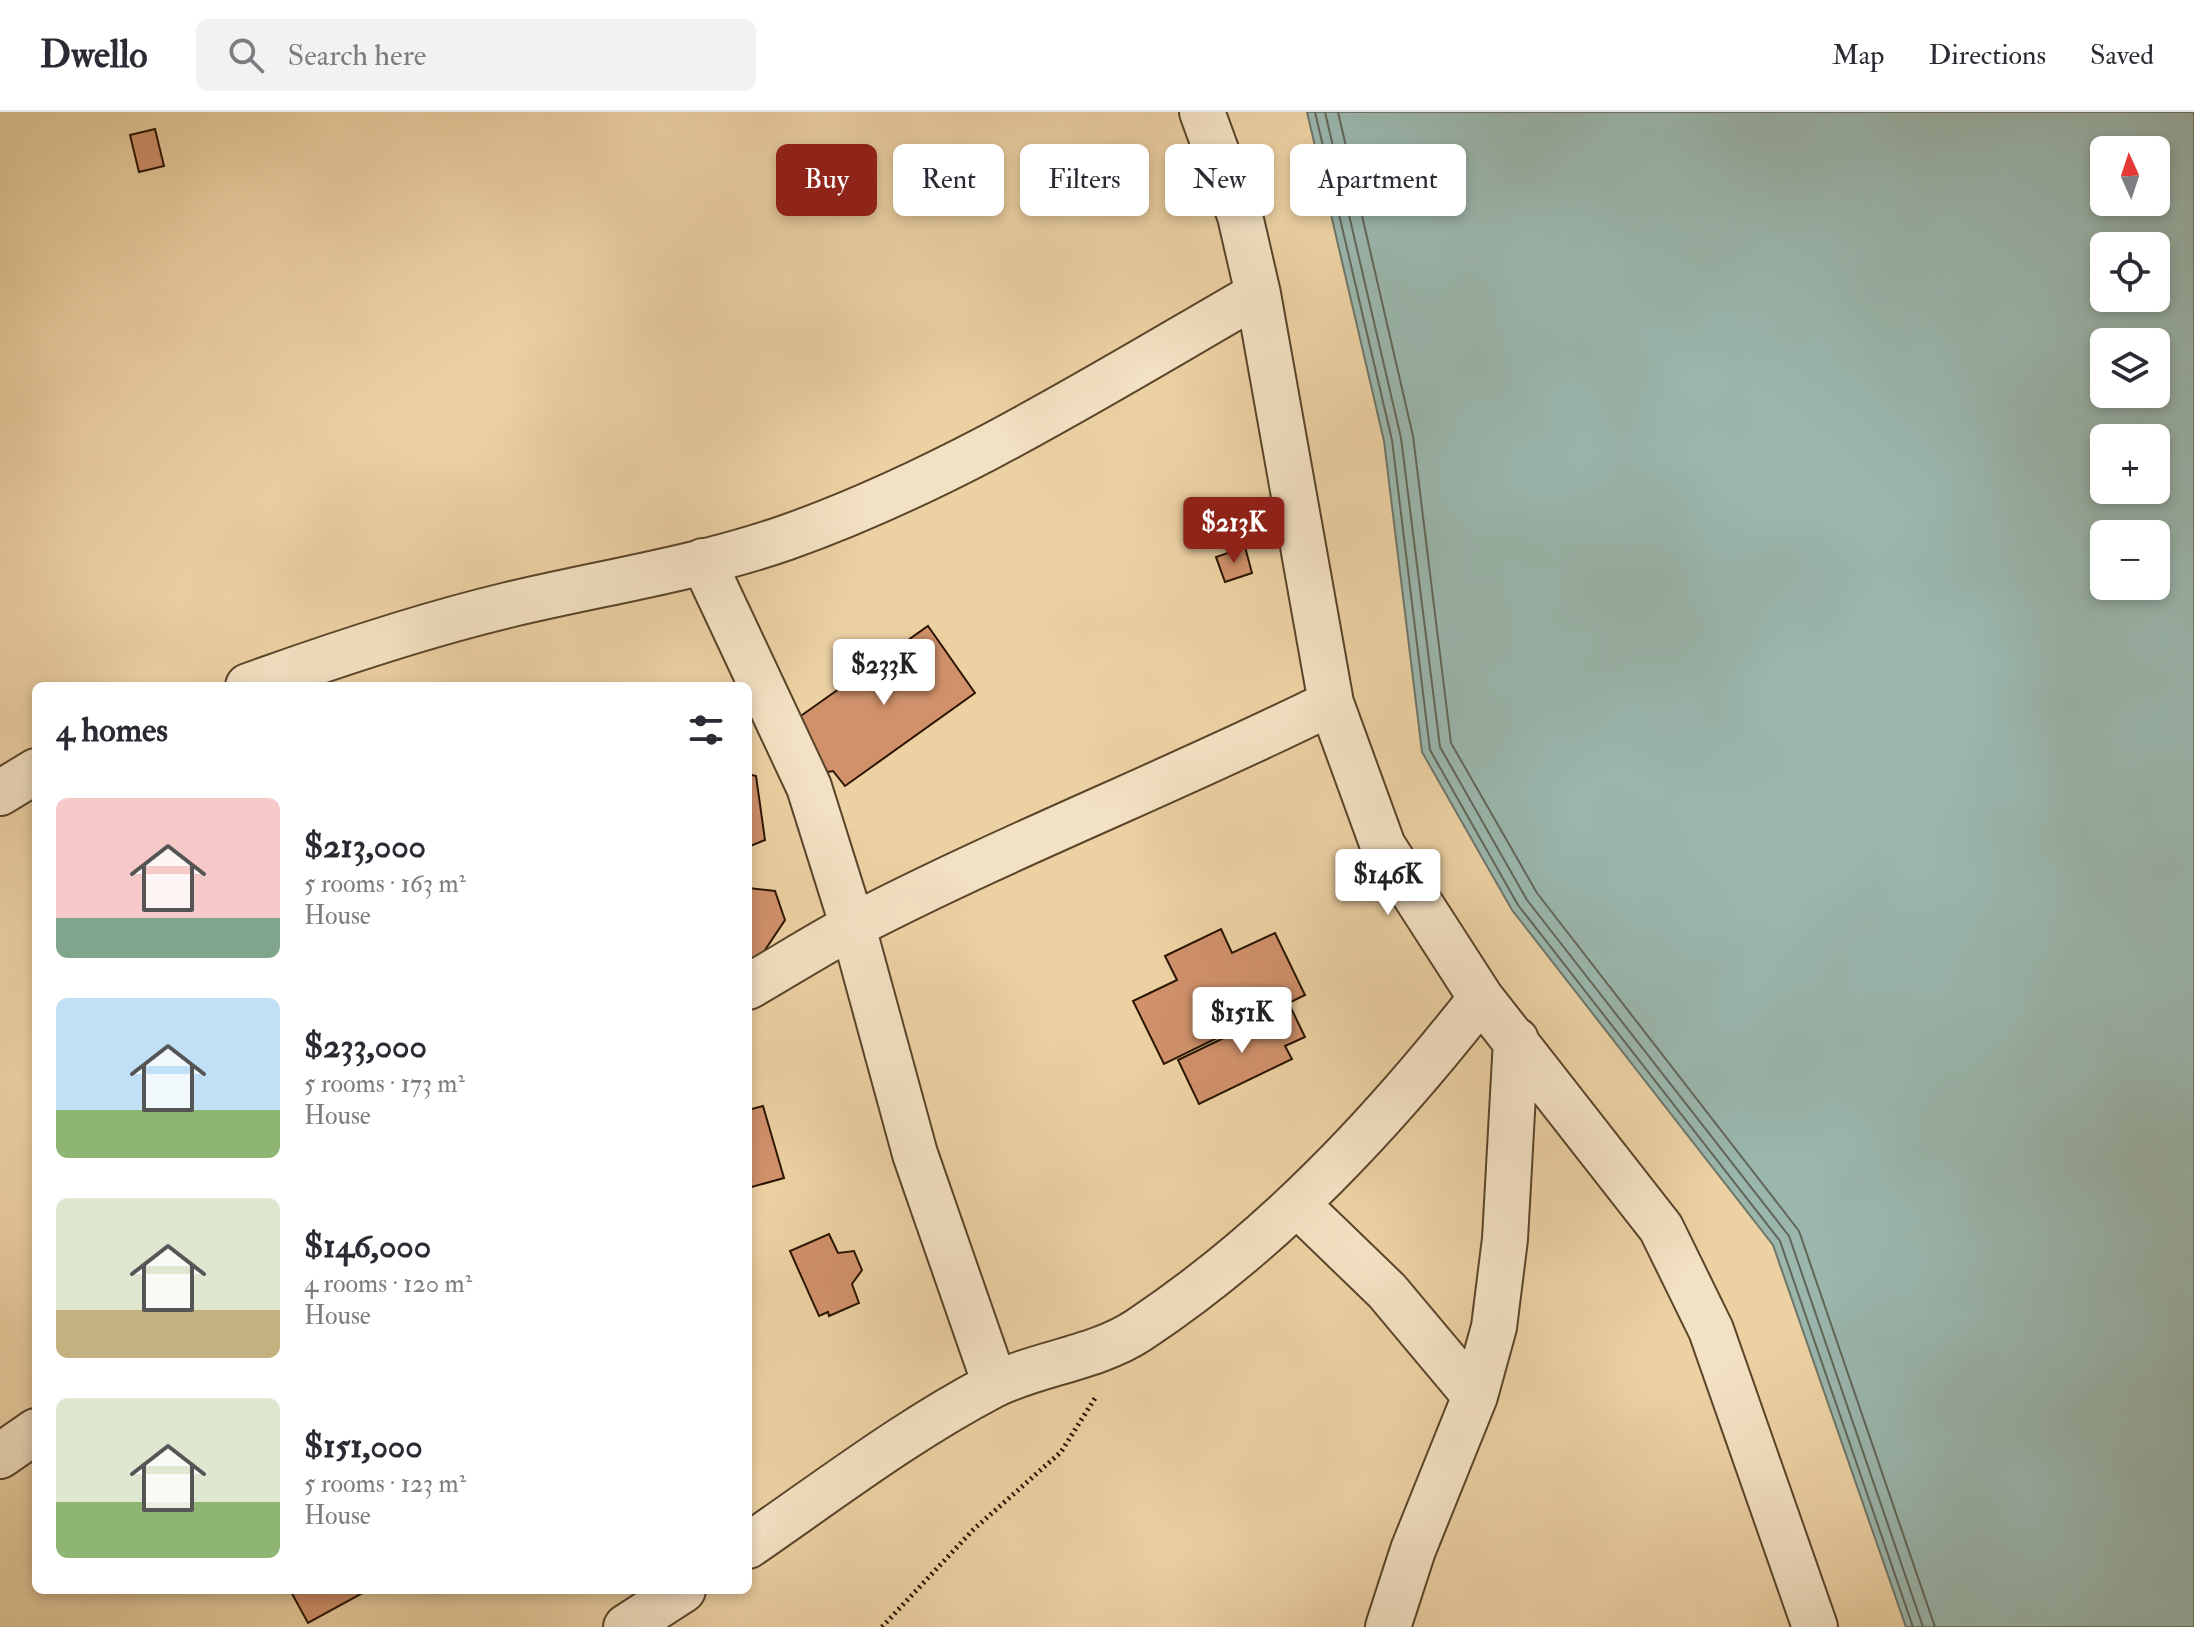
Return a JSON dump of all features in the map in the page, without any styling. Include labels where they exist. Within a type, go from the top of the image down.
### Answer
[{"type":"street","points":[[1202,112],[1240,216],[1258,294],[1331,703],[1383,846],[1481,998],[1661,1228],[1711,1330],[1815,1627]]},
{"type":"street","points":[[259,682],[356,648],[505,606],[703,561],[785,537],[916,483],[1066,404],[1258,294]]},
{"type":"street","points":[[703,561],[809,787],[853,927],[915,1154],[995,1384]]},
{"type":"street","points":[[752,985],[853,927],[1010,850],[1213,761],[1331,703]]},
{"type":"street","points":[[0,793],[32,773]]},
{"type":"street","points":[[752,1543],[924,1424],[995,1384],[1135,1333],[1223,1269],[1298,1205],[1418,1078],[1481,998]]},
{"type":"street","points":[[1388,1627],[1413,1550],[1475,1396],[1494,1327],[1503,1253],[1516,1040]]},
{"type":"street","points":[[1298,1205],[1387,1291],[1475,1396]]},
{"type":"street","points":[[0,1456],[32,1434]]},
{"type":"street","points":[[626,1627],[677,1594]]},
{"type":"path","points":[[882,1627],[973,1530],[1061,1452],[1102,1386]]},
{"type":"water","points":[[1307,112],[2194,112],[2194,1627],[1906,1627],[1773,1245],[1512,910],[1422,752],[1384,441],[1331,216],[1466,216],[1466,144],[1314,144]]},
{"type":"building","points":[[155,129],[164,166],[139,172],[130,135]]},
{"type":"building","points":[[1245,547],[1252,573],[1225,582],[1216,557]]},
{"type":"building","points":[[928,626],[975,693],[845,786],[833,771],[828,772],[808,753],[795,720]]},
{"type":"building","points":[[752,775],[756,776],[765,840],[752,845]]},
{"type":"building","points":[[752,888],[775,891],[785,920],[761,956],[752,959]]},
{"type":"building","points":[[1221,929],[1232,953],[1275,933],[1305,995],[1164,1064],[1133,1001],[1177,980],[1165,956]]},
{"type":"building","points":[[1290,1006],[1305,1037],[1285,1046],[1292,1059],[1199,1104],[1178,1060]]},
{"type":"building","points":[[763,1106],[784,1178],[752,1187],[752,1109]]},
{"type":"building","points":[[829,1234],[838,1253],[854,1251],[862,1270],[852,1284],[859,1303],[829,1316],[828,1312],[819,1316],[790,1251]]},
{"type":"building","points":[[292,1594],[361,1594],[308,1623]]}]
